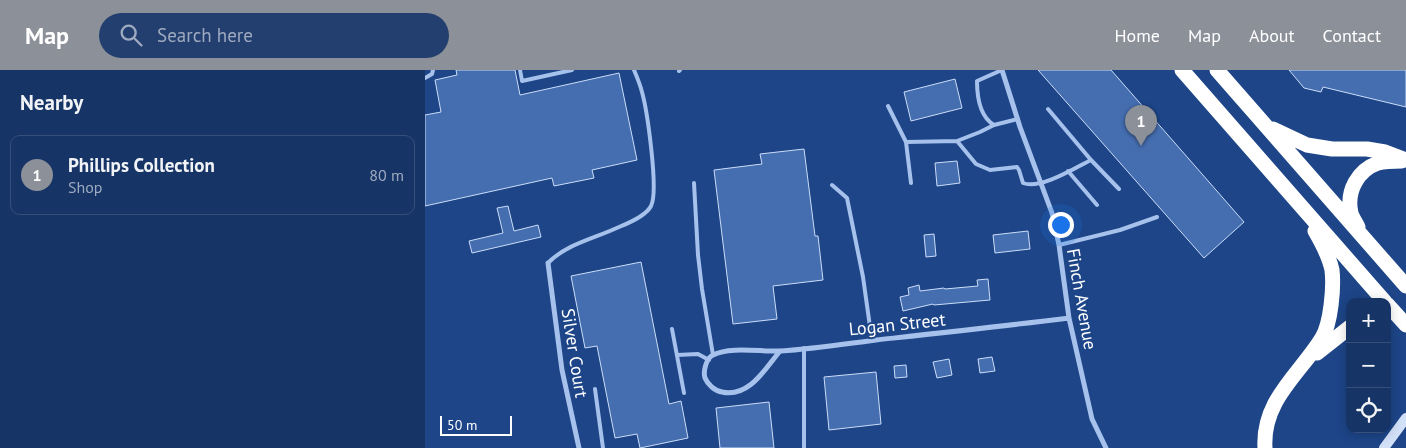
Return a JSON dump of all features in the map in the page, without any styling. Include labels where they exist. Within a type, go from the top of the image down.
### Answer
[{"type":"highway","points":[[1181,70],[1382,298]]},
{"type":"highway","points":[[1217,70],[1406,286]]},
{"type":"highway","points":[[1264,124],[1307,145],[1331,149],[1367,149],[1385,152],[1406,160]]},
{"type":"highway","points":[[1361,235],[1351,213],[1351,195],[1355,180],[1365,168],[1380,162],[1406,160]]},
{"type":"highway","points":[[1265,448],[1270,414],[1284,388],[1323,337],[1330,308],[1332,270],[1324,245],[1298,202]]},
{"type":"highway","points":[[1391,308],[1406,325]]},
{"type":"highway","points":[[1391,320],[1406,325]]},
{"type":"highway","points":[[1302,365],[1346,330]]},
{"type":"street","name":"Finch Avenue","points":[[1002,70],[1052,212],[1059,245],[1069,318],[1092,419],[1106,448]]},
{"type":"street","name":"Silver Court","points":[[548,263],[562,370],[579,448]]},
{"type":"street","name":"Logan Street","points":[[713,355],[728,351],[780,351],[1069,318]]},
{"type":"street","points":[[713,355],[704,372],[705,379],[710,386],[719,392],[735,393],[745,390],[755,383],[780,351]]},
{"type":"street","points":[[1384,448],[1406,418]]},
{"type":"lane","points":[[425,78],[432,74],[433,70]]},
{"type":"lane","points":[[520,70],[522,81],[572,70]]},
{"type":"lane","points":[[548,263],[557,253],[621,226],[644,214],[651,206],[654,194],[654,169],[643,92],[634,70]]},
{"type":"lane","points":[[994,125],[989,122],[982,110],[977,94],[977,81],[1002,70]]},
{"type":"lane","points":[[889,106],[906,142],[911,183]]},
{"type":"lane","points":[[1048,109],[1119,190]]},
{"type":"lane","points":[[906,142],[957,141],[994,125],[1018,119]]},
{"type":"lane","points":[[957,141],[976,164],[990,170],[1017,167],[1023,183],[1026,185],[1041,184],[1091,160]]},
{"type":"lane","points":[[1068,171],[1097,204]]},
{"type":"lane","points":[[694,183],[698,255],[713,355]]},
{"type":"lane","points":[[832,185],[847,198],[863,278],[872,341]]},
{"type":"lane","points":[[1059,245],[1120,230],[1157,217]]},
{"type":"lane","points":[[672,329],[684,393]]},
{"type":"lane","points":[[804,348],[804,448]]},
{"type":"lane","points":[[677,355],[698,354],[709,360]]},
{"type":"lane","points":[[595,389],[603,448]]},
{"type":"building","points":[[456,70],[515,70],[520,95],[619,73],[637,160],[592,170],[594,178],[554,186],[552,178],[425,206],[425,115],[441,112],[435,80],[457,75]]},
{"type":"building","points":[[1038,70],[1111,70],[1244,222],[1204,258]]},
{"type":"building","points":[[1289,70],[1406,70],[1406,107],[1323,87],[1321,92],[1304,88]]},
{"type":"building","points":[[955,79],[962,108],[911,121],[904,92]]},
{"type":"building","points":[[804,149],[815,236],[818,236],[823,280],[773,286],[777,319],[733,324],[714,170],[762,164],[760,154]]},
{"type":"building","points":[[957,161],[960,183],[937,186],[935,163]]},
{"type":"building","points":[[508,206],[514,231],[538,225],[541,237],[472,253],[469,241],[503,233],[497,208]]},
{"type":"building","points":[[1028,231],[1030,249],[995,253],[993,235]]},
{"type":"building","points":[[934,234],[936,256],[926,257],[924,235]]},
{"type":"building","points":[[641,262],[669,404],[681,401],[688,438],[640,448],[637,434],[615,438],[597,346],[585,348],[571,276]]},
{"type":"building","points":[[988,279],[990,300],[933,304],[903,311],[900,297],[909,295],[908,288],[919,285],[920,291],[978,286],[977,280]]},
{"type":"building","points":[[992,357],[995,371],[980,373],[978,359]]},
{"type":"building","points":[[949,359],[952,375],[937,378],[933,362]]},
{"type":"building","points":[[906,365],[907,377],[895,378],[894,366]]},
{"type":"building","points":[[876,372],[881,424],[829,430],[824,377]]},
{"type":"building","points":[[769,402],[774,448],[720,448],[716,408]]},
{"type":"place","name":"Phillips Collection","points":[[1141,146]]}]
